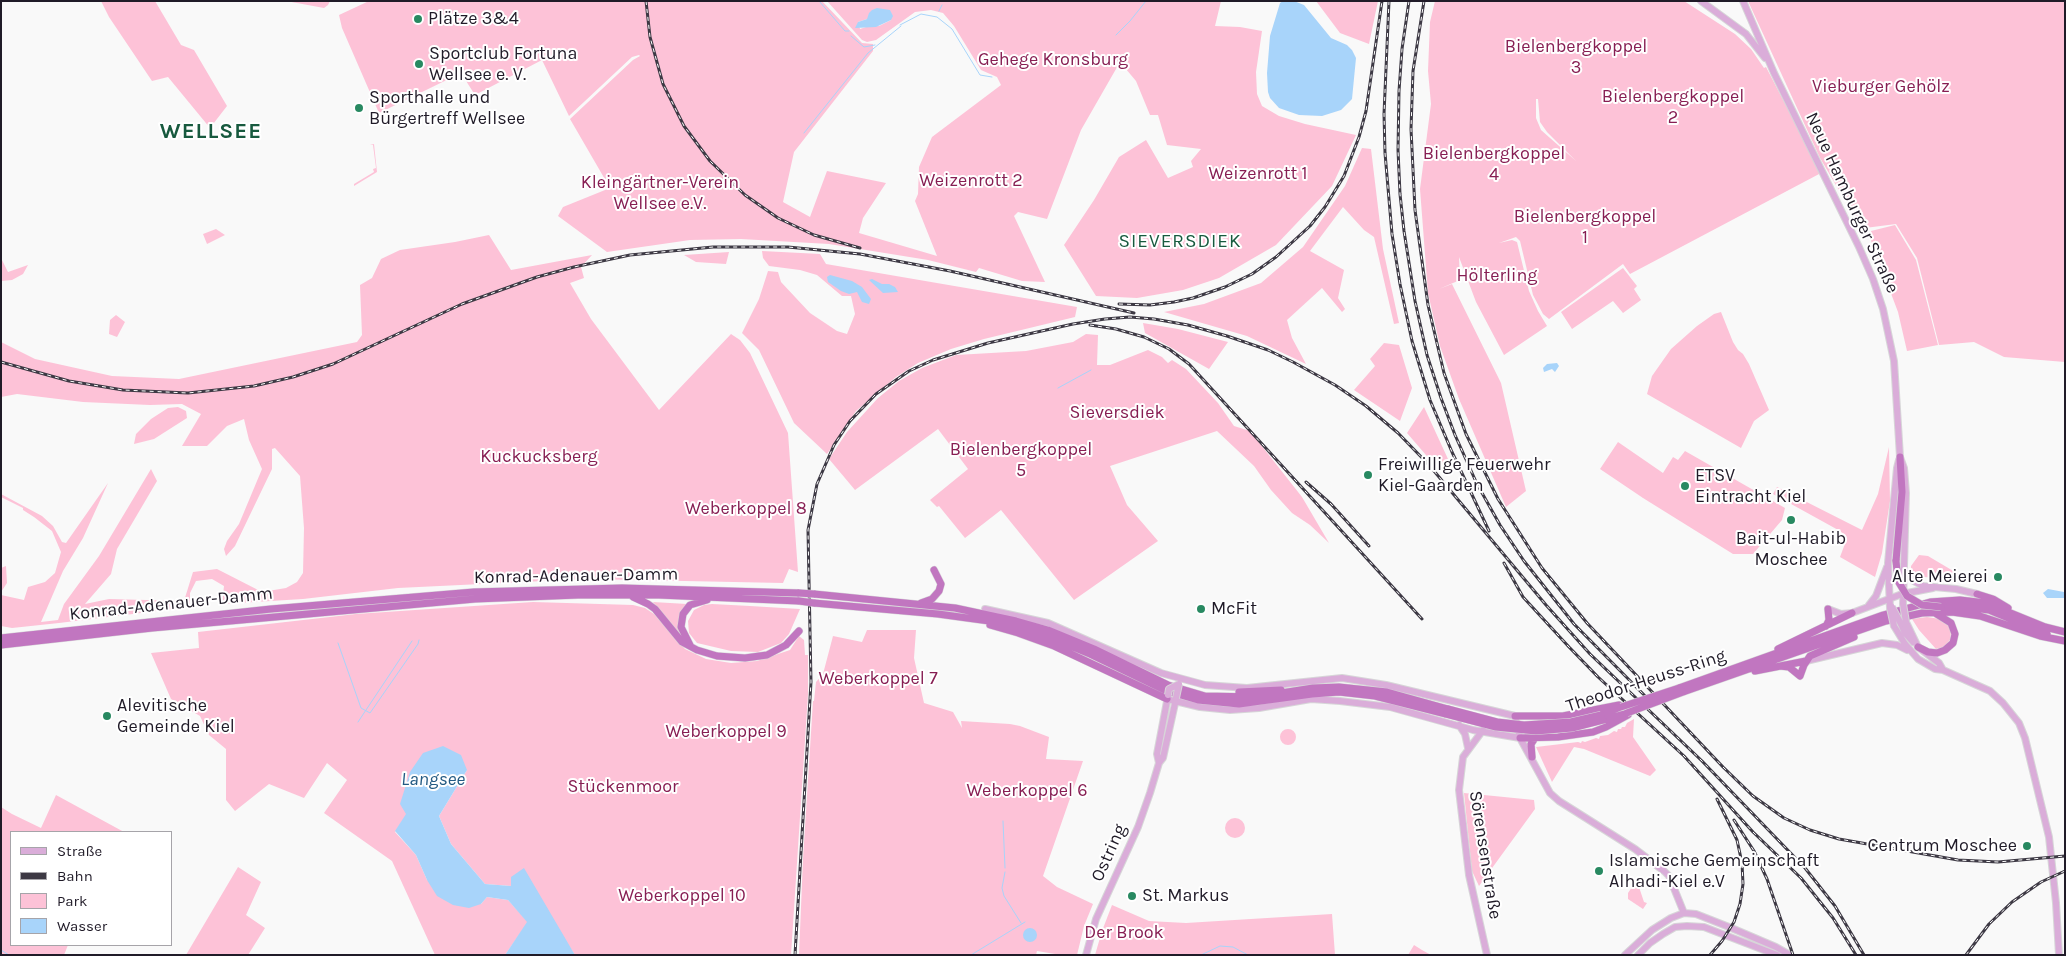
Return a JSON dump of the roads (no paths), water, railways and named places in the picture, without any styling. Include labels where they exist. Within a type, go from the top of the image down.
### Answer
[{"type":"highway","points":[[1900,456],[1901,498],[1896,569],[1898,581],[1904,593],[1915,602],[1926,606],[1985,609],[2014,617],[2043,632],[2065,639]]},
{"type":"highway","points":[[920,604],[932,599],[940,591],[941,584],[934,570]]},
{"type":"highway","name":"Konrad-Adenauer-Damm","points":[[1,645],[15,640],[271,609],[456,593],[606,588],[798,593],[955,608],[1048,630],[1139,674]]},
{"type":"highway","points":[[1977,594],[1993,599],[2014,617]]},
{"type":"highway","points":[[620,595],[638,599],[648,604],[680,639],[697,650],[717,656],[752,658],[767,655],[790,642],[799,631]]},
{"type":"highway","name":"Konrad-Adenauer-Damm","points":[[1,638],[15,640],[428,602],[518,596],[722,596],[938,614],[1004,623],[1046,636],[1139,674]]},
{"type":"highway","points":[[690,645],[681,627],[685,611],[690,605],[698,601],[722,596]]},
{"type":"highway","name":"Theodor-Heuss-Ring","points":[[1602,717],[1628,714],[1681,690],[1755,661],[1909,606],[1930,602],[1971,601],[1986,603],[2014,617],[2065,632]]},
{"type":"highway","points":[[955,608],[985,609]]},
{"type":"highway","points":[[1826,626],[1829,620],[1828,609]]},
{"type":"highway","points":[[1918,647],[1931,653],[1937,653],[1945,650],[1954,640],[1954,631],[1951,624],[1932,612]]},
{"type":"highway","name":"Theodor-Heuss-Ring","points":[[1139,674],[1181,690],[1204,696],[1237,698],[1329,686],[1363,688],[1387,692],[1496,727],[1536,731],[1572,728],[1602,717],[1620,706],[1740,672],[1874,625],[1914,614],[1957,612],[1980,616],[2040,636],[2065,639]]},
{"type":"highway","points":[[1755,661],[1852,613]]},
{"type":"highway","points":[[938,614],[952,619],[1000,628],[1045,643],[1168,694]]},
{"type":"highway","points":[[1780,666],[1791,668],[1800,676],[1806,661],[1812,655],[1858,635],[1874,625]]},
{"type":"highway","points":[[1,633],[15,640],[1,650]]},
{"type":"highway","points":[[1740,672],[1806,661]]},
{"type":"highway","name":"Theodor-Heuss-Ring","points":[[1139,674],[1180,696],[1212,702],[1257,702],[1339,692],[1384,698],[1447,711]]},
{"type":"highway","points":[[1239,692],[1280,690],[1288,692]]},
{"type":"highway","points":[[1311,699],[1339,692]]},
{"type":"highway","points":[[1514,716],[1563,716],[1620,706]]},
{"type":"highway","points":[[1520,738],[1571,736],[1593,732],[1628,714]]},
{"type":"highway","points":[[1532,758],[1530,744],[1535,738]]},
{"type":"main road","points":[[1701,1],[1750,38],[1774,73]]},
{"type":"main road","name":"Neue Hamburger Straße","points":[[1743,1],[1774,73],[1859,247],[1878,292],[1890,337],[1894,361],[1900,456],[1904,468],[1906,499],[1903,604],[1900,624]]},
{"type":"main road","name":"Neue Hamburger Straße","points":[[1900,456],[1896,468],[1888,563],[1888,604],[1900,624]]},
{"type":"main road","points":[[1866,607],[1876,596],[1888,563]]},
{"type":"main road","points":[[1904,569],[1915,582],[1933,588]]},
{"type":"main road","points":[[1828,609],[1841,614],[1852,613],[1866,607],[1888,604],[1902,594],[1933,588],[1956,589],[1977,594]]},
{"type":"main road","points":[[985,609],[1048,623],[1181,682],[1215,691],[1239,692]]},
{"type":"main road","points":[[1900,624],[1918,647],[1938,663],[1943,670]]},
{"type":"main road","points":[[1900,624],[1910,651]]},
{"type":"main road","points":[[1806,661],[1882,643],[1897,645],[1910,651],[1931,667],[1977,684],[1994,694],[2010,710],[2022,730],[2049,838],[2059,955]]},
{"type":"main road","points":[[1215,691],[1342,678],[1395,687],[1514,716],[1520,738],[1550,794],[1636,849],[1669,876],[1684,913],[1681,922],[1650,943],[1638,955]]},
{"type":"main road","points":[[1232,688],[1181,682],[1168,694],[1176,699],[1214,709],[1246,710],[1311,699],[1328,699],[1390,707],[1459,726],[1520,738]]},
{"type":"main road","name":"Ostring","points":[[1086,955],[1096,919],[1143,812],[1159,763],[1163,758],[1181,682]]},
{"type":"main road","name":"Ostring","points":[[1159,763],[1157,754],[1168,694]]},
{"type":"main road","name":"Sörensenstraße","points":[[1487,955],[1468,867],[1459,795],[1462,761],[1468,748],[1500,713]]},
{"type":"main road","points":[[1459,726],[1465,734],[1468,748]]},
{"type":"main road","points":[[1625,955],[1652,930],[1671,918],[1684,913],[1696,914],[1776,946],[1790,955]]},
{"type":"main road","points":[[1675,927],[1704,927],[1777,955]]},
{"type":"water","points":[[1283,1],[1294,1],[1304,5],[1331,38],[1347,45],[1352,50],[1356,58],[1352,99],[1341,110],[1322,116],[1299,115],[1279,108],[1270,98],[1267,73],[1270,36],[1280,3]]},
{"type":"water","points":[[877,8],[890,10],[893,16],[891,20],[876,27],[855,28],[858,22],[867,19],[869,13]]},
{"type":"water","points":[[830,275],[852,281],[862,287],[871,299],[869,304],[862,302],[857,292],[849,294],[828,282],[827,277]]},
{"type":"water","points":[[872,279],[895,287],[898,292],[883,293],[869,280]]},
{"type":"water","points":[[1557,363],[1559,366],[1555,372],[1552,369],[1544,372],[1543,368],[1547,364]]},
{"type":"water","points":[[2048,589],[2064,592],[2064,598],[2047,598],[2043,593]]},
{"type":"water","name":"Langsee","points":[[443,746],[461,755],[467,770],[439,816],[451,844],[485,884],[511,886],[511,877],[524,868],[575,955],[505,955],[527,922],[508,900],[487,897],[481,904],[469,908],[453,905],[437,896],[427,880],[416,855],[395,831],[406,814],[400,804],[410,772],[423,753]]},
{"type":"water","points":[[1027,928],[1033,928],[1037,935],[1033,942],[1027,942],[1023,938],[1023,932]]},
{"type":"waterway","points":[[819,1],[845,31],[849,31]]},
{"type":"waterway","points":[[1116,35],[1146,1]]},
{"type":"waterway","points":[[939,11],[942,5]]},
{"type":"waterway","points":[[900,25],[921,14],[937,17],[952,29],[980,75],[992,77]]},
{"type":"waterway","points":[[804,133],[868,53],[901,26]]},
{"type":"waterway","points":[[851,36],[864,47],[875,45]]},
{"type":"waterway","points":[[1058,388],[1091,370]]},
{"type":"waterway","points":[[338,643],[361,708],[370,713],[419,640]]},
{"type":"waterway","points":[[358,722],[412,641]]},
{"type":"waterway","points":[[1003,821],[1005,868]]},
{"type":"waterway","points":[[1005,872],[1002,888],[1004,896],[1021,923]]},
{"type":"waterway","points":[[971,955],[1025,922]]},
{"type":"waterway","points":[[1201,955],[1220,946],[1233,947],[1248,955]]},
{"type":"waterway","points":[[1,950],[9,955]]},
{"type":"railway","points":[[646,1],[650,37],[663,84],[684,126],[710,161],[745,195],[778,218],[814,235],[860,248]]},
{"type":"railway","points":[[1119,304],[1150,305],[1174,302],[1193,298],[1225,287],[1252,274],[1276,257],[1310,226],[1325,207],[1344,176],[1359,137],[1366,111],[1382,1]]},
{"type":"railway","points":[[1389,1],[1384,114],[1385,153],[1392,234],[1400,284],[1412,341],[1430,400],[1489,531]]},
{"type":"railway","points":[[1409,1],[1402,49],[1399,91],[1398,150],[1400,194],[1415,301],[1427,355],[1441,398],[1477,484],[1500,525],[1524,561],[1574,624],[1652,703]]},
{"type":"railway","points":[[1424,1],[1413,71],[1411,129],[1415,210],[1428,305],[1444,373],[1466,434],[1498,499],[1542,568],[1587,623],[1723,767],[1753,796],[1784,818],[1810,830],[1839,839],[1958,860],[1998,862],[2065,856]]},
{"type":"railway","points":[[1,362],[69,381],[123,390],[188,393],[254,386],[293,377],[333,364],[462,304],[537,277],[630,255],[713,247],[788,247],[860,254],[950,271],[1134,313]]},
{"type":"railway","points":[[795,955],[811,682],[808,530],[817,484],[834,445],[850,421],[876,394],[909,371],[933,360],[988,343],[1073,324],[1130,317],[1188,325],[1268,350],[1335,385],[1366,406],[1398,433],[1429,465],[1546,605],[1590,654],[1702,761],[1805,868],[1835,906],[1864,955]]},
{"type":"railway","points":[[1090,325],[1116,329],[1144,337],[1169,349],[1189,364],[1422,619]]},
{"type":"railway","points":[[1306,482],[1331,504],[1369,546]]},
{"type":"railway","points":[[1504,563],[1523,597],[1569,647],[1598,677],[1684,756],[1753,832],[1801,878],[1833,918],[1856,955]]},
{"type":"railway","points":[[1710,955],[1734,922],[1740,904],[1743,884],[1742,863],[1737,840],[1717,799]]},
{"type":"railway","points":[[1734,820],[1754,851],[1767,879],[1793,955]]},
{"type":"railway","points":[[1966,955],[1989,924],[2012,902],[2041,882],[2065,871]]},
{"type":"place","name":"Plätze 3&4","points":[[418,19]]},
{"type":"place","name":"Sportclub Fortuna Wellsee e. V.","points":[[419,64]]},
{"type":"place","name":"Sporthalle und Bürgertreff Wellsee","points":[[359,108]]},
{"type":"place","name":"Freiwillige Feuerwehr Kiel-Gaarden","points":[[1368,475]]},
{"type":"place","name":"ETSV Eintracht Kiel","points":[[1685,486]]},
{"type":"place","name":"Bait-ul-Habib Moschee","points":[[1791,520]]},
{"type":"place","name":"Alte Meierei","points":[[1998,577]]},
{"type":"place","name":"McFit","points":[[1201,609]]},
{"type":"place","name":"Alevitische Gemeinde Kiel","points":[[107,716]]},
{"type":"place","name":"Centrum Moschee","points":[[2027,846]]},
{"type":"place","name":"Islamische Gemeinschaft Alhadi-Kiel e.V","points":[[1599,871]]},
{"type":"place","name":"St. Markus","points":[[1132,896]]},
{"type":"district","name":"WELLSEE","points":[[211,132]]},
{"type":"district","name":"SIEVERSDIEK","points":[[1180,242]]},
{"type":"park label","name":"Bielenbergkoppel 3","points":[[1576,57]]},
{"type":"park label","name":"Gehege Kronsburg","points":[[1053,60]]},
{"type":"park label","name":"Vieburger Gehölz","points":[[1881,87]]},
{"type":"park label","name":"Bielenbergkoppel 2","points":[[1673,107]]},
{"type":"park label","name":"Bielenbergkoppel 4","points":[[1494,164]]},
{"type":"park label","name":"Weizenrott 1","points":[[1258,174]]},
{"type":"park label","name":"Weizenrott 2","points":[[971,181]]},
{"type":"park label","name":"Kleingärtner-Verein Wellsee e.V.","points":[[660,193]]},
{"type":"park label","name":"Bielenbergkoppel 1","points":[[1585,227]]},
{"type":"park label","name":"Hölterling","points":[[1497,276]]},
{"type":"park label","name":"Sieversdiek","points":[[1117,413]]},
{"type":"park label","name":"Kuckucksberg","points":[[539,457]]},
{"type":"park label","name":"Bielenbergkoppel 5","points":[[1021,460]]},
{"type":"park label","name":"Weberkoppel 8","points":[[746,509]]},
{"type":"park label","name":"Weberkoppel 7","points":[[878,679]]},
{"type":"park label","name":"Weberkoppel 9","points":[[726,732]]},
{"type":"park label","name":"Stückenmoor","points":[[623,787]]},
{"type":"park label","name":"Weberkoppel 6","points":[[1027,791]]},
{"type":"park label","name":"Weberkoppel 10","points":[[682,896]]},
{"type":"park label","name":"Der Brook","points":[[1124,933]]}]
